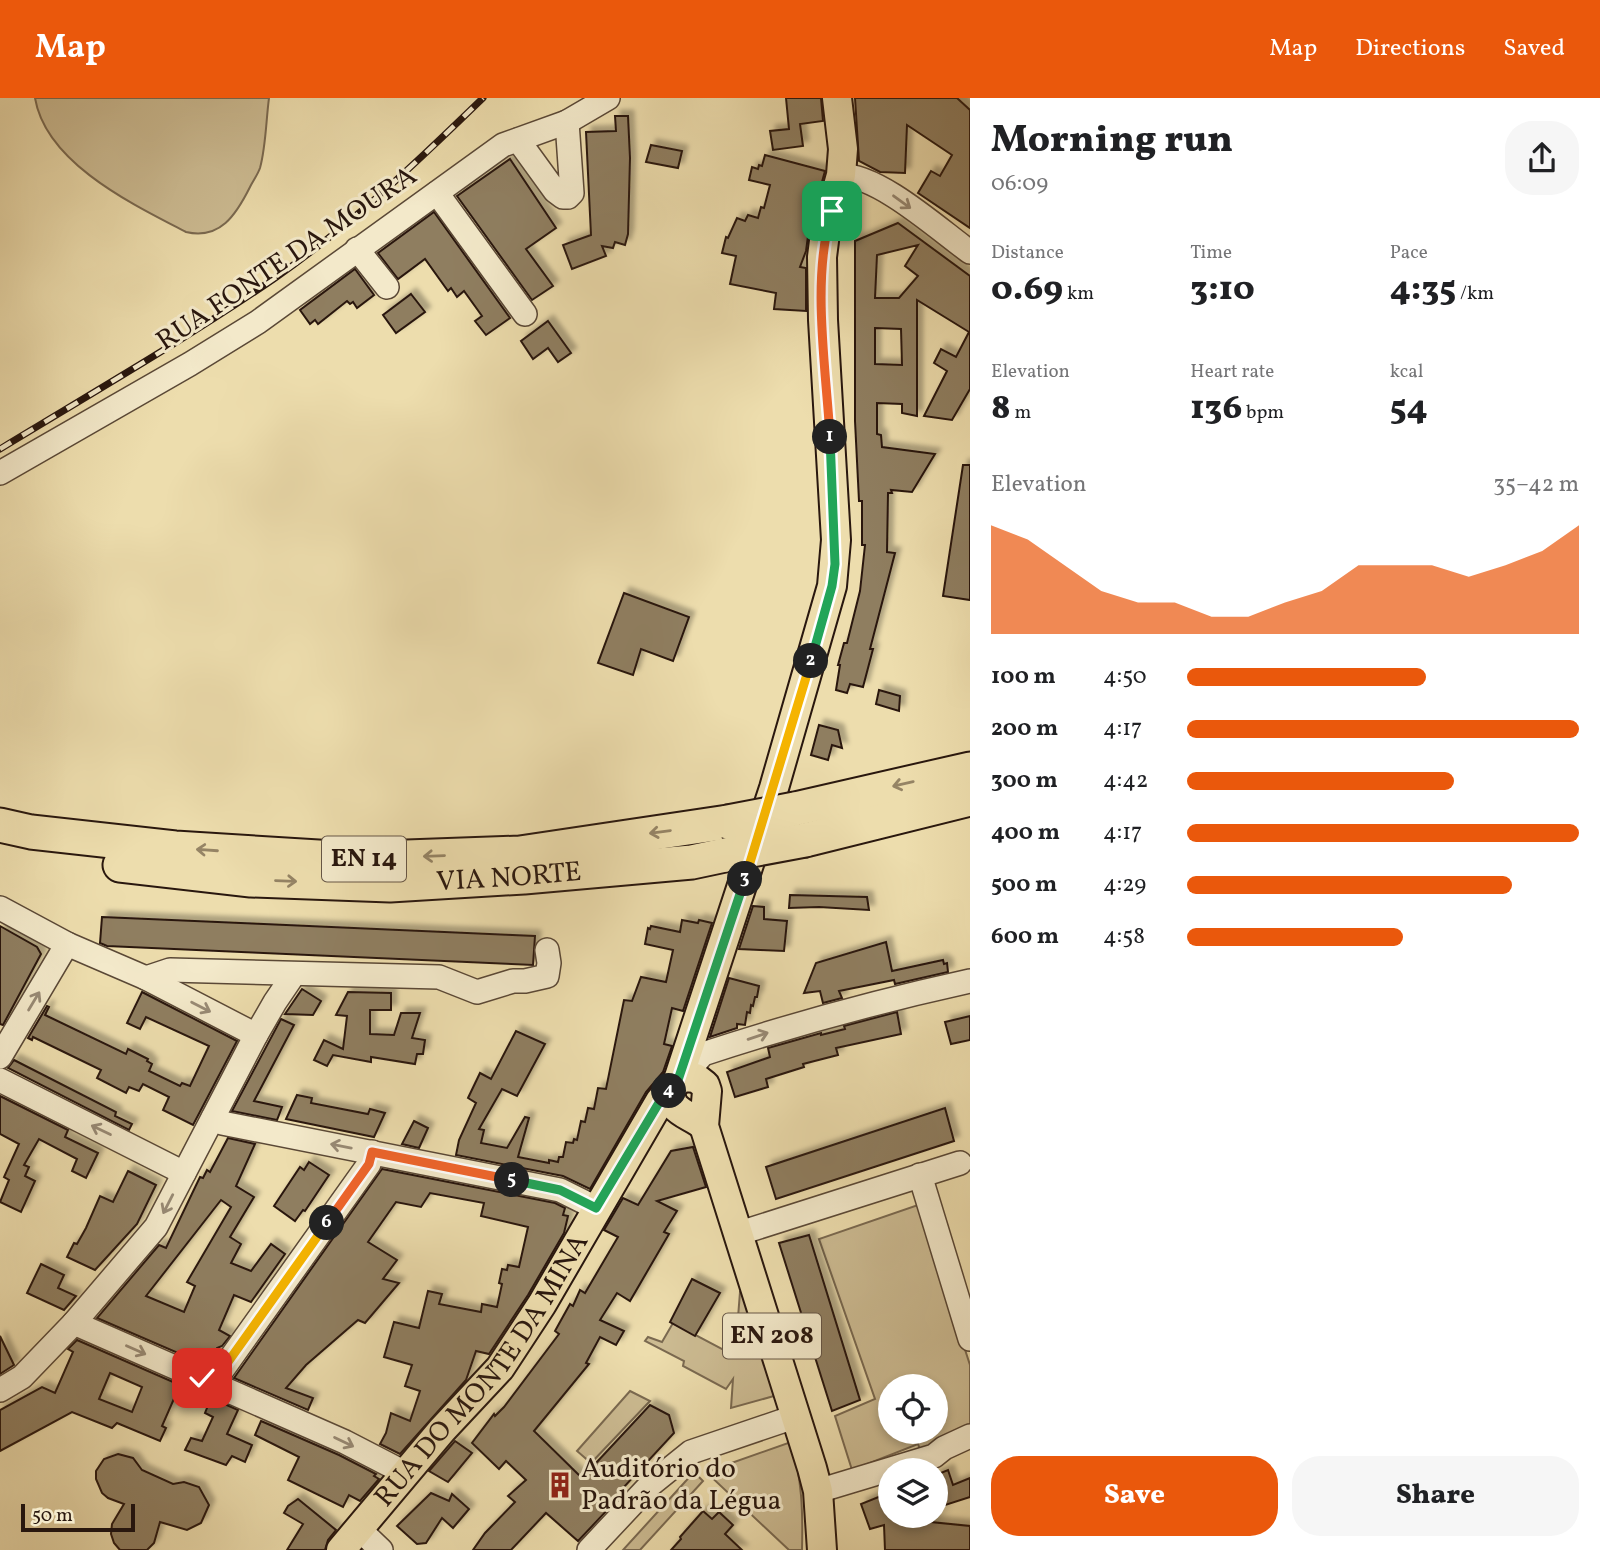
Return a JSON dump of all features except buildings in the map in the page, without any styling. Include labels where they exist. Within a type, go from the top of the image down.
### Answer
[{"type":"highway","name":"VIA NORTE","points":[[0,846],[84,861],[251,880],[390,885],[524,877],[692,862],[725,855],[800,824],[970,769]]},
{"type":"highway","name":"VIA NORTE","points":[[0,825],[31,832],[175,848],[351,859],[520,853],[728,822],[800,824],[970,799]]},
{"type":"main road","name":"RUA DO MONTE DA MINA","points":[[341,1550],[442,1430],[500,1368],[542,1304],[596,1208],[686,1092],[832,586],[836,540],[823,320],[822,257],[825,233],[841,175],[843,149],[837,98]]},
{"type":"main road","name":"EN 208","points":[[686,1092],[740,1233],[797,1416],[818,1491],[822,1550]]},
{"type":"street","name":"RUA FONTE DA MOURA","points":[[0,473],[258,322],[503,145],[567,122],[608,98]]},
{"type":"street","points":[[518,140],[555,191],[568,197],[572,193],[573,182],[567,122]]},
{"type":"street","points":[[841,175],[852,175],[878,186],[970,252]]},
{"type":"street","points":[[437,194],[525,314]]},
{"type":"street","points":[[357,248],[387,287]]},
{"type":"street","points":[[0,908],[67,944],[146,978],[256,1035]]},
{"type":"street","points":[[0,1057],[67,944]]},
{"type":"street","points":[[146,978],[170,971],[439,977],[477,992],[513,981],[547,976],[547,950]]},
{"type":"street","points":[[0,1390],[22,1377],[74,1323],[156,1227],[256,1035],[294,974]]},
{"type":"street","points":[[686,1092],[703,1055],[841,1011],[970,981]]},
{"type":"street","points":[[0,1080],[184,1173]]},
{"type":"street","points":[[213,1118],[222,1123],[560,1190],[596,1208]]},
{"type":"street","points":[[213,1383],[369,1164],[372,1152]]},
{"type":"street","points":[[740,1233],[960,1163]]},
{"type":"street","points":[[920,1175],[970,1339]]},
{"type":"street","points":[[74,1323],[345,1442],[405,1474]]},
{"type":"street","points":[[589,1550],[650,1485],[691,1452],[797,1416]]},
{"type":"street","points":[[818,1491],[934,1456],[944,1448],[970,1436]]},
{"type":"street","points":[[359,1529],[381,1550]]},
{"type":"shaded area","points":[[35,98],[269,98],[260,168],[239,207],[226,223],[208,232],[186,232],[117,194],[73,162],[42,121]]},
{"type":"shaded area","points":[[918,1205],[970,1365],[970,1428],[948,1438],[948,1374],[878,1374],[878,1444],[918,1444],[852,1470],[835,1416],[875,1399],[819,1239]]},
{"type":"shaded area","points":[[740,1292],[743,1292],[772,1380],[774,1396],[731,1408],[733,1379],[726,1389],[683,1366],[684,1361],[645,1341],[648,1337],[662,1342],[673,1323],[735,1356]]},
{"type":"shaded area","points":[[630,1391],[650,1401],[591,1463],[577,1451]]},
{"type":"shaded area","points":[[791,1442],[801,1495],[802,1550],[789,1550],[706,1472]]},
{"type":"shaded area","points":[[918,1444],[934,1444],[920,1450]]},
{"type":"shaded area","points":[[694,1472],[703,1481],[640,1550],[623,1550]]},
{"type":"railway","points":[[0,449],[207,323],[303,258],[382,192],[483,98]]},
{"type":"place","name":"Auditório do Padrão da Légua","points":[[560,1485]]},
{"type":"route","points":[[202,1378],[213,1383],[369,1164],[372,1152],[560,1190],[596,1208],[660,1101],[678,1080],[774,788],[832,586],[836,540],[823,320],[822,257],[825,233],[832,211]]}]
